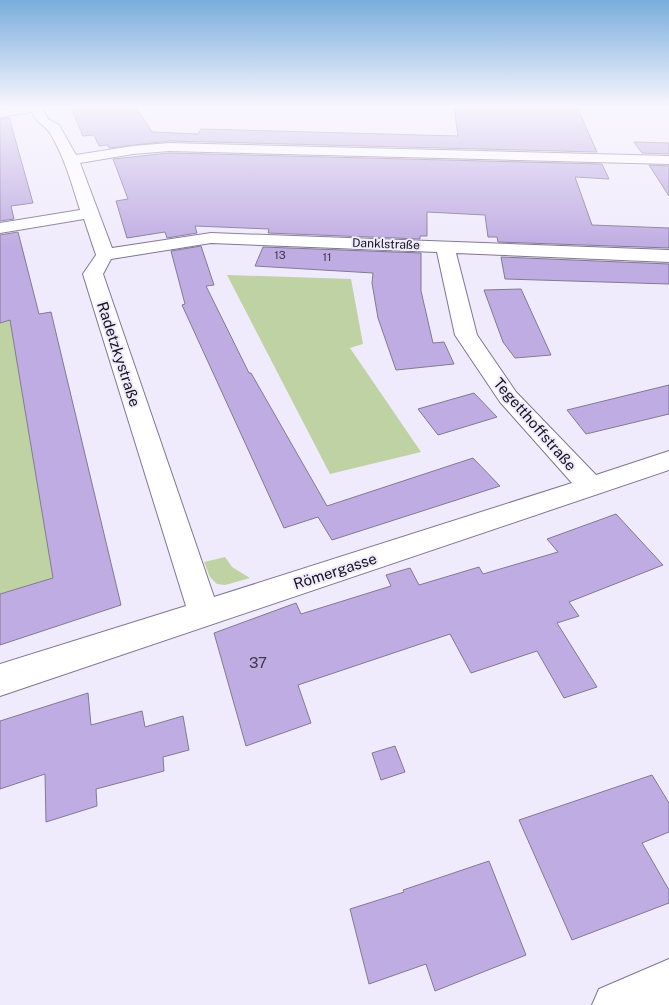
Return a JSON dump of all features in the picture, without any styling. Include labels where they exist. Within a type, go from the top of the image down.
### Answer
[{"type":"street","points":[[68,154],[105,255]]},
{"type":"street","points":[[71,160],[109,154]]},
{"type":"street","points":[[434,154],[669,160]]},
{"type":"street","points":[[0,228],[90,214]]},
{"type":"street","name":"Danklstraße","points":[[105,255],[211,238],[669,256]]},
{"type":"street","name":"Tegetthoffstraße","points":[[445,246],[466,335],[508,398],[591,488]]},
{"type":"street","name":"Radetzkystraße","points":[[105,255],[93,274],[204,614]]},
{"type":"street","name":"Römergasse","points":[[0,680],[591,488],[669,460]]},
{"type":"street","points":[[615,1005],[669,982]]},
{"type":"green space","points":[[227,275],[351,279],[363,344],[350,348],[421,452],[330,474]]},
{"type":"green space","points":[[10,320],[53,578],[0,594],[0,322]]},
{"type":"green space","points":[[225,557],[232,567],[250,578],[225,585],[217,584],[210,577],[204,562]]},
{"type":"building","points":[[0,154],[19,154],[33,203],[11,206],[14,219],[0,221]]},
{"type":"building","points":[[161,154],[204,154],[602,164],[609,179],[575,177],[592,225],[669,228],[669,248],[498,242],[497,237],[488,237],[485,215],[427,212],[427,236],[420,236],[420,239],[268,233],[269,229],[195,226],[197,233],[167,238],[165,232],[127,238],[116,201],[128,199],[113,159]]},
{"type":"building","points":[[649,165],[669,166],[669,196]]},
{"type":"building","points":[[18,232],[39,314],[51,312],[121,605],[0,645],[0,594],[53,578],[10,320],[0,323],[0,235]]},
{"type":"building","points":[[201,246],[214,285],[206,286],[249,373],[251,373],[327,506],[473,458],[500,486],[332,540],[318,517],[284,528],[182,305],[185,304],[171,251]]},
{"type":"building","points":[[263,247],[421,253],[421,291],[433,343],[444,342],[454,364],[396,370],[378,318],[372,283],[373,273],[255,266]]},
{"type":"building","points":[[501,257],[669,264],[669,284],[505,279]]},
{"type":"building","points":[[521,289],[551,355],[515,358],[503,342],[484,290]]},
{"type":"building","points":[[669,385],[669,414],[586,434],[567,410]]},
{"type":"building","points":[[474,393],[497,417],[438,435],[418,409]]},
{"type":"building","points":[[616,514],[663,565],[569,602],[579,616],[557,623],[597,687],[564,698],[537,651],[471,673],[450,634],[298,685],[311,723],[246,746],[214,633],[296,603],[301,614],[391,586],[386,575],[410,568],[419,585],[479,567],[483,574],[558,552],[547,539]]},
{"type":"building","points":[[88,693],[91,725],[142,711],[145,727],[183,716],[189,750],[163,757],[164,771],[96,789],[97,806],[46,822],[45,774],[0,789],[0,721]]},
{"type":"building","points":[[395,746],[405,772],[381,780],[372,753]]},
{"type":"building","points":[[652,775],[669,803],[669,832],[642,843],[669,890],[669,903],[572,940],[519,820]]},
{"type":"building","points":[[489,861],[526,955],[435,991],[426,964],[369,984],[350,909],[404,892],[403,890]]}]
